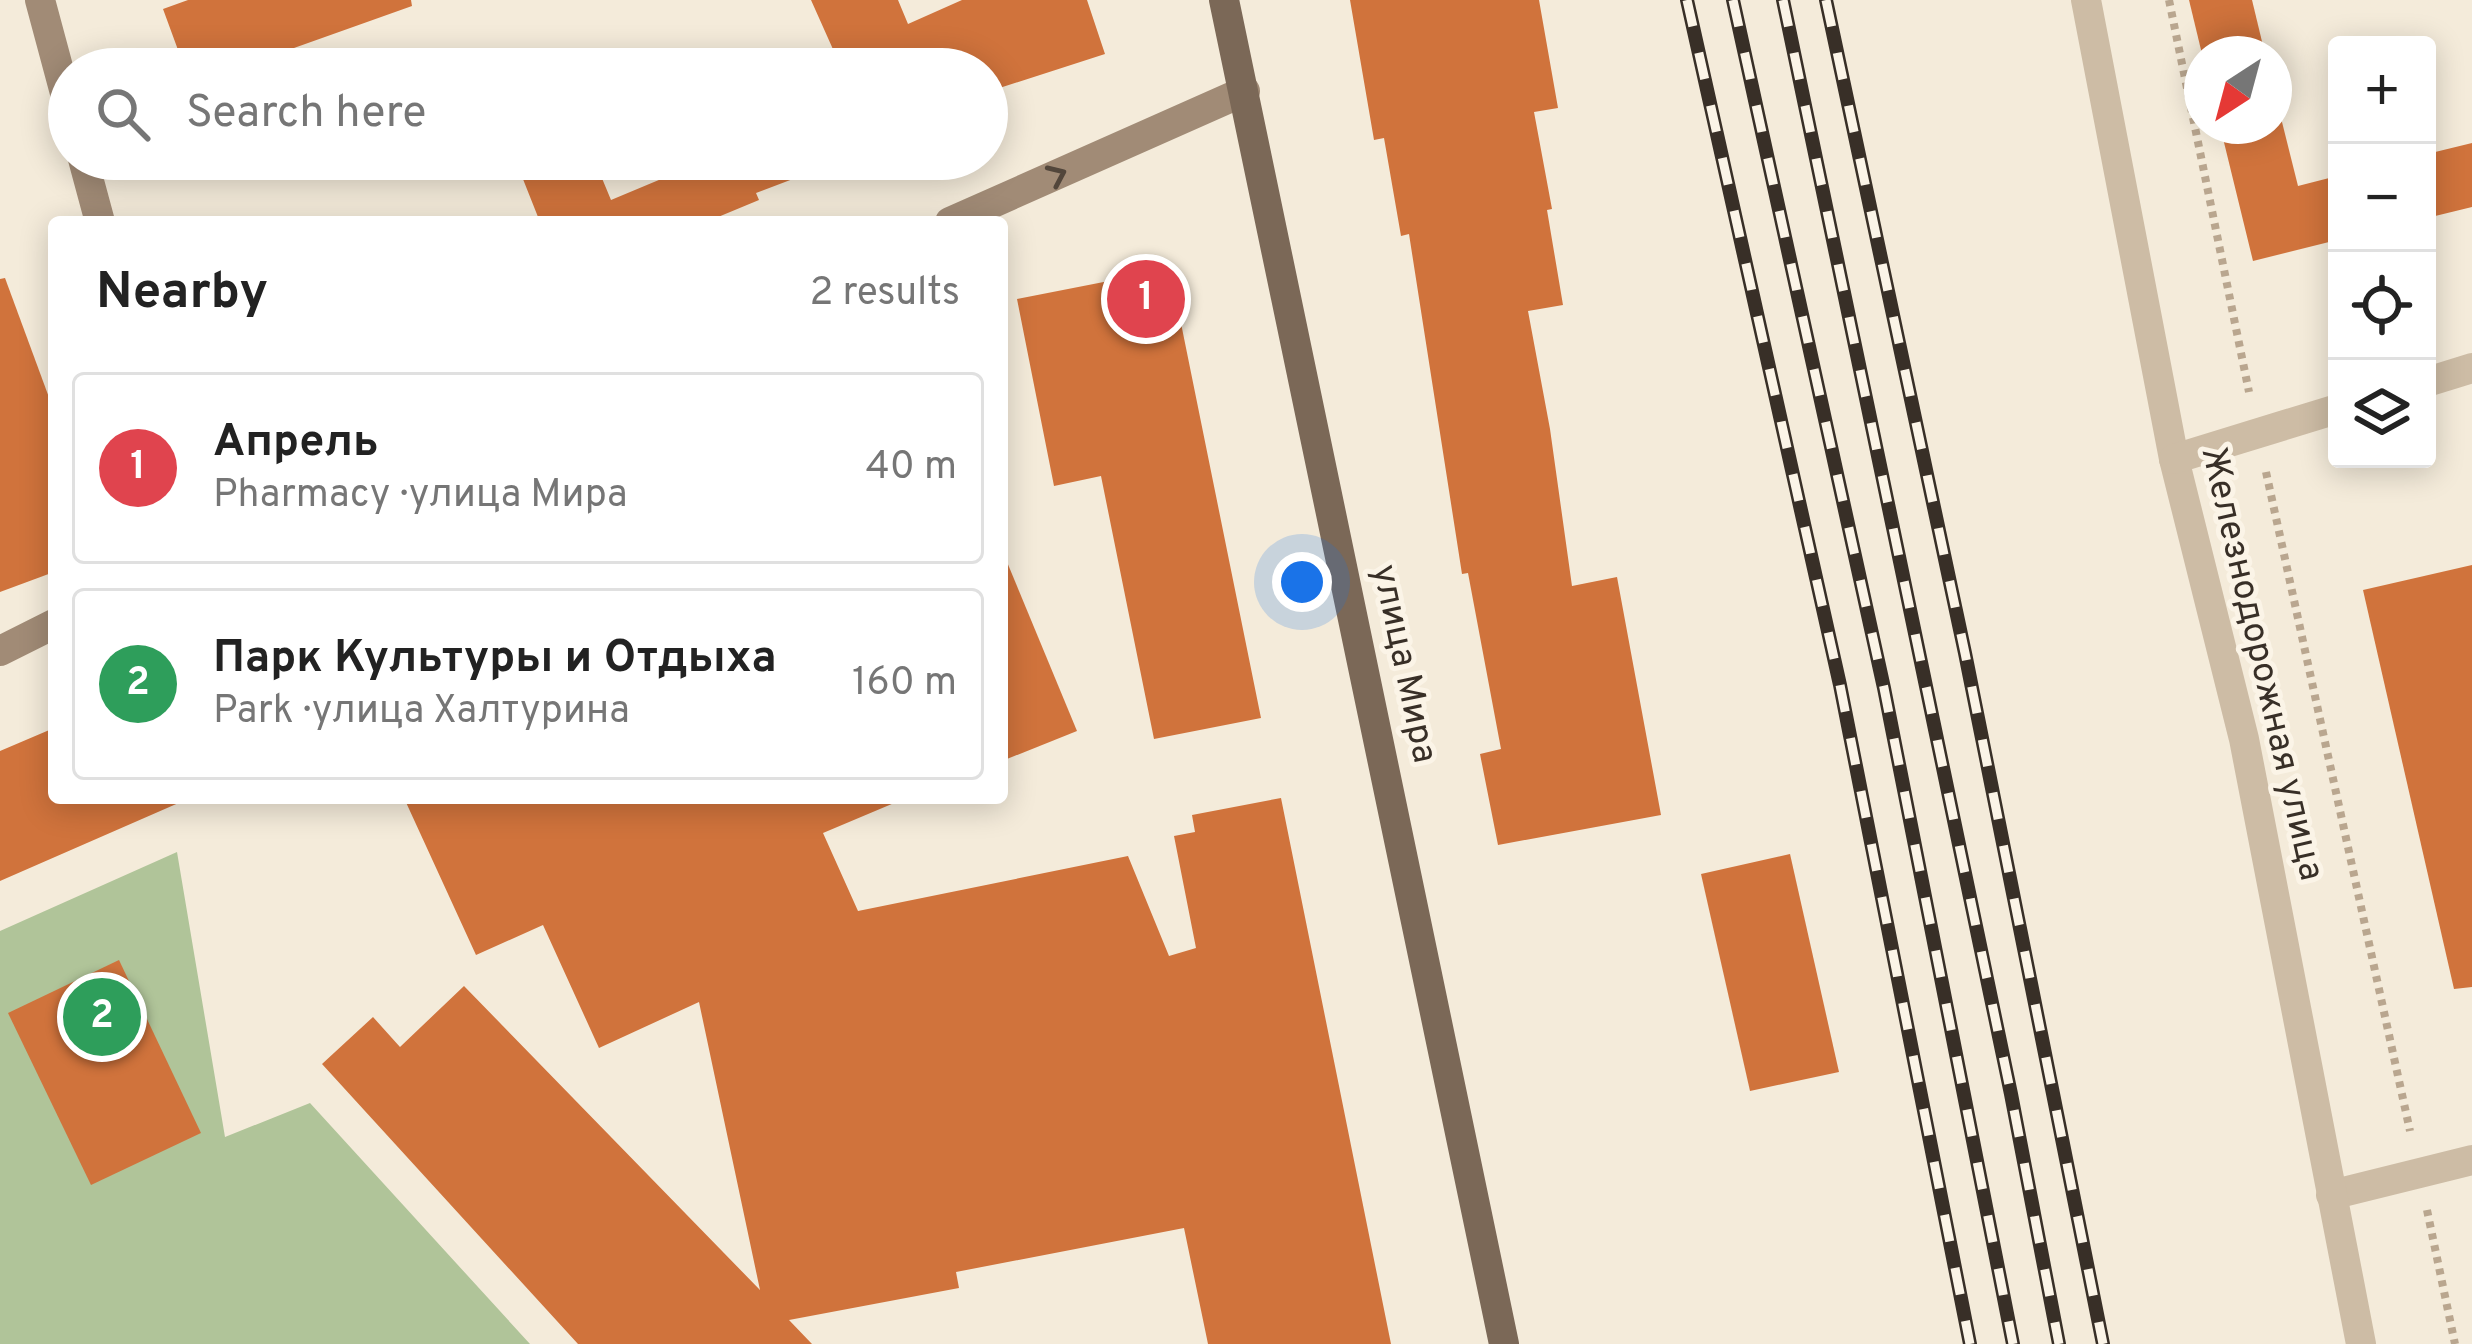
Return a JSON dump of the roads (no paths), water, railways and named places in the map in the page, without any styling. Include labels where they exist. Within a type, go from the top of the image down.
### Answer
[{"type":"main road","name":"улица Мира","points":[[1224,0],[1504,1344]]},
{"type":"street","points":[[40,0],[53,48]]},
{"type":"street","name":"Железнодорожная улица","points":[[2086,0],[2174,459],[2244,739],[2361,1344]]},
{"type":"street","points":[[964,216],[1245,91]]},
{"type":"street","points":[[89,180],[98,216]]},
{"type":"street","points":[[2436,379],[2472,368]]},
{"type":"street","points":[[2174,459],[2328,412]]},
{"type":"street","points":[[0,651],[48,627]]},
{"type":"street","points":[[2331,1195],[2472,1160]]},
{"type":"railway","points":[[1687,0],[1840,685],[1970,1344]]},
{"type":"railway","points":[[1733,0],[1884,688],[2013,1344]]},
{"type":"railway","points":[[1783,0],[2059,1344]]},
{"type":"railway","points":[[1826,0],[1965,653],[2103,1344]]},
{"type":"place","name":"Апрель","points":[[1146,299]]},
{"type":"place","name":"Парк Культуры и Отдыха","points":[[102,1017]]}]
